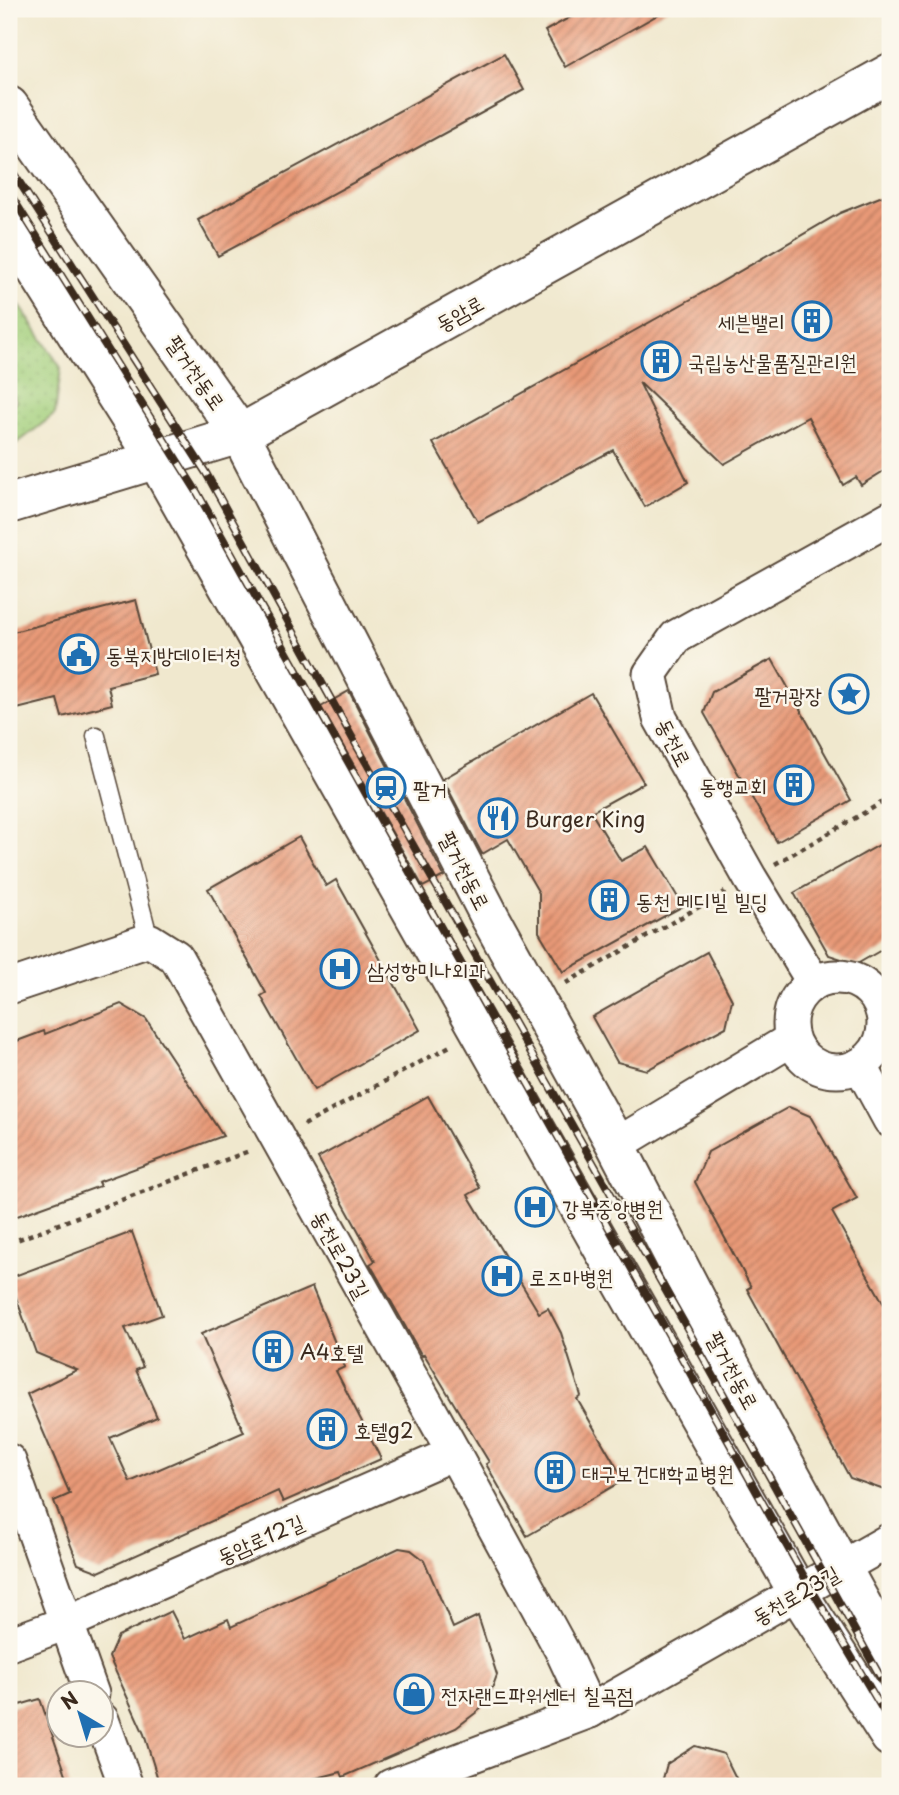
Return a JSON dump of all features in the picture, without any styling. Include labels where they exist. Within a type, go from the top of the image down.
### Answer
[{"type":"main road","name":"동암로","points":[[9,504],[240,434],[890,74]]},
{"type":"main road","name":"팔거천동로","points":[[9,106],[240,434],[490,917],[616,1145],[727,1359],[890,1656]]},
{"type":"main road","points":[[9,227],[156,459],[798,1593],[890,1737]]},
{"type":"street","name":"동천로","points":[[814,983],[750,878],[660,718],[650,674],[676,637],[890,518]]},
{"type":"street","points":[[9,987],[149,940]]},
{"type":"street","name":"동천로23길","points":[[149,940],[176,957],[454,1453],[562,1651],[590,1711]]},
{"type":"street","points":[[825,978],[849,978],[884,995],[884,1028],[880,1042],[872,1055],[860,1065],[834,1071],[820,1068],[808,1061],[792,1040],[791,1013],[803,990],[814,983],[825,978]]},
{"type":"street","points":[[616,1145],[792,1040]]},
{"type":"street","points":[[860,1065],[890,1120]]},
{"type":"street","name":"동암로12길","points":[[9,1644],[66,1623],[454,1453]]},
{"type":"street","points":[[9,1461],[87,1680]]},
{"type":"street","name":"동천로23길","points":[[391,1786],[590,1711],[890,1540]]},
{"type":"street","points":[[113,1750],[126,1786]]},
{"type":"lane","points":[[96,736],[149,940]]},
{"type":"path","points":[[536,1000],[890,799]]},
{"type":"path","points":[[9,1243],[277,1140],[480,1031]]},
{"type":"green space","points":[[9,289],[61,368],[55,414],[16,444],[9,446],[9,404],[17,402],[9,388]]},
{"type":"building","points":[[585,9],[668,9],[565,67],[545,31]]},
{"type":"building","points":[[504,54],[524,90],[218,256],[198,220]]},
{"type":"building","points":[[890,193],[890,467],[861,485],[856,477],[843,485],[808,417],[724,464],[639,382],[688,482],[645,507],[613,450],[478,522],[433,443],[840,213]]},
{"type":"building","name":"동북지방데이터청","points":[[136,600],[155,674],[108,686],[112,704],[62,717],[57,699],[9,711],[9,633]]},
{"type":"building","points":[[772,659],[851,800],[777,842],[704,713],[712,692]]},
{"type":"building","points":[[349,691],[444,876],[423,887],[321,707]]},
{"type":"building","points":[[591,693],[644,783],[591,812],[621,861],[648,847],[683,906],[563,972],[539,932],[539,893],[508,839],[482,854],[443,779]]},
{"type":"building","points":[[299,837],[326,886],[336,880],[420,1030],[314,1090],[261,996],[266,993],[208,889]]},
{"type":"building","points":[[890,839],[890,945],[857,964],[829,955],[794,893]]},
{"type":"building","points":[[707,952],[732,1000],[726,1027],[647,1070],[617,1062],[592,1017]]},
{"type":"building","points":[[121,1004],[146,1019],[223,1136],[98,1182],[100,1186],[9,1219],[9,1044],[44,1031],[45,1034]]},
{"type":"building","points":[[428,1096],[480,1188],[468,1195],[539,1313],[548,1308],[561,1333],[581,1396],[577,1399],[624,1480],[527,1536],[486,1464],[489,1462],[424,1354],[422,1356],[370,1264],[375,1261],[318,1158]]},
{"type":"building","points":[[789,1107],[810,1116],[857,1198],[832,1212],[890,1315],[890,1492],[850,1478],[747,1289],[751,1287],[695,1182],[708,1152]]},
{"type":"building","points":[[132,1232],[162,1315],[125,1328],[143,1367],[136,1370],[157,1417],[110,1438],[130,1482],[244,1432],[201,1334],[312,1287],[345,1367],[336,1371],[381,1459],[283,1502],[278,1491],[99,1572],[78,1564],[54,1501],[70,1494],[27,1394],[77,1370],[36,1353],[9,1278]]},
{"type":"building","points":[[399,1548],[411,1550],[424,1560],[453,1628],[478,1616],[497,1675],[486,1705],[456,1728],[343,1777],[341,1772],[285,1786],[160,1786],[144,1734],[109,1657],[118,1636],[171,1611],[185,1639],[228,1619],[231,1627]]},
{"type":"building","points":[[40,1699],[46,1716],[46,1750],[58,1750],[70,1786],[9,1786],[9,1708]]},
{"type":"building","points":[[695,1746],[724,1754],[740,1786],[661,1786],[667,1764]]},
{"type":"railway","points":[[9,166],[206,473],[890,1694]]},
{"type":"railway","points":[[9,192],[197,492],[802,1573],[890,1722]]},
{"type":"place","name":"세븐밸리","points":[[812,321]]},
{"type":"place","name":"국립농산물품질관리원","points":[[661,361]]},
{"type":"place","name":"동북지방데이터청","points":[[79,654]]},
{"type":"place","name":"팔거광장","points":[[849,694]]},
{"type":"place","name":"동행교회","points":[[794,785]]},
{"type":"place","name":"팔거","points":[[386,788]]},
{"type":"place","name":"Burger King","points":[[498,818]]},
{"type":"place","name":"동천 메디빌 빌딩","points":[[609,900]]},
{"type":"place","name":"삼성항미나외과","points":[[340,969]]},
{"type":"place","name":"강북중앙병원","points":[[535,1207]]},
{"type":"place","name":"로즈마병원","points":[[502,1276]]},
{"type":"place","name":"A4호텔","points":[[273,1351]]},
{"type":"place","name":"호텔g2","points":[[327,1429]]},
{"type":"place","name":"대구보건대학교병원","points":[[555,1472]]},
{"type":"place","name":"전자랜드파워센터 칠곡점","points":[[414,1694]]}]
